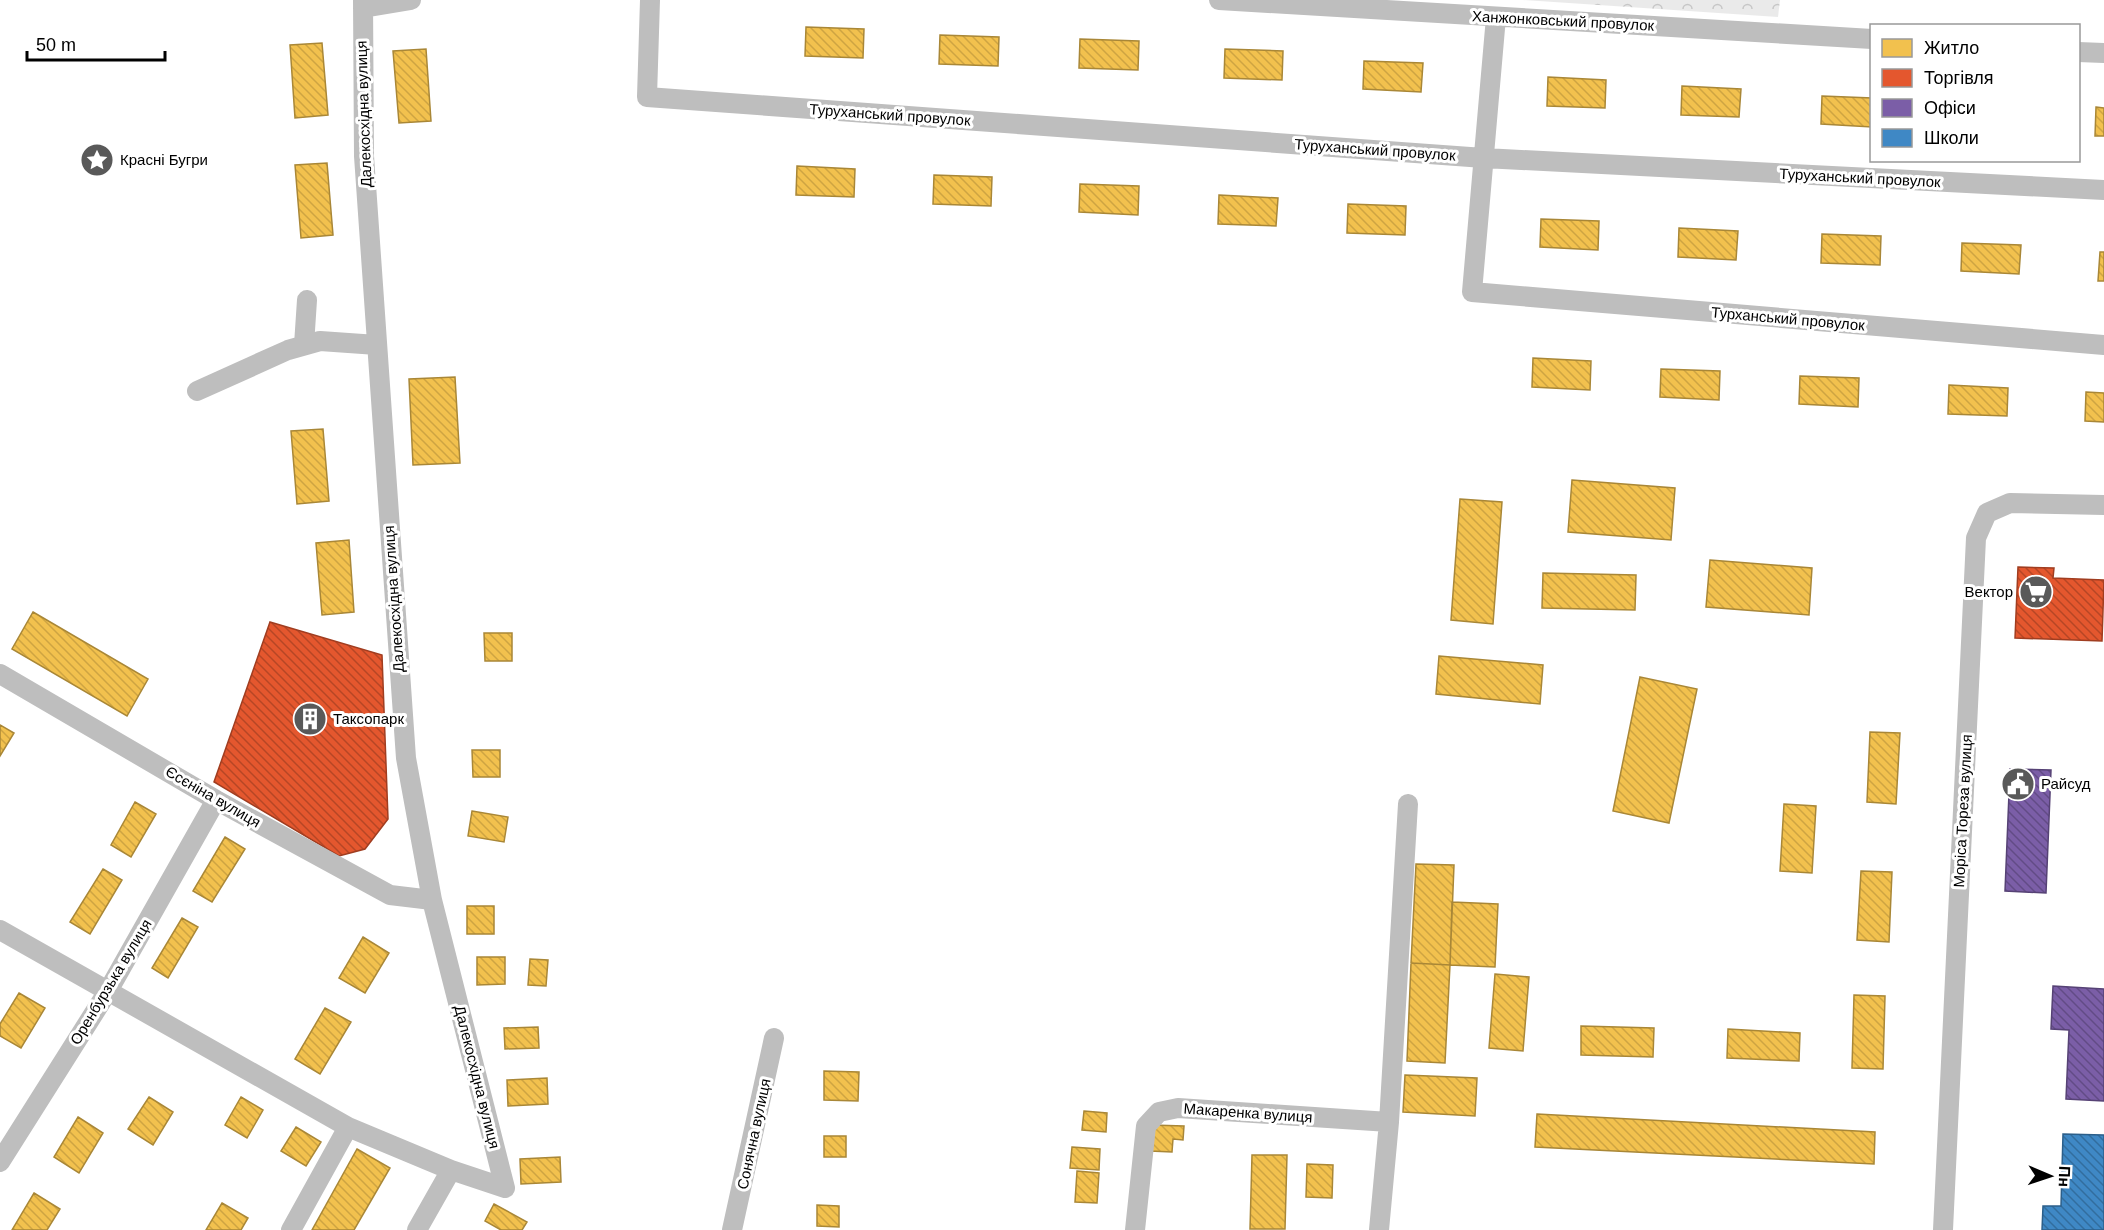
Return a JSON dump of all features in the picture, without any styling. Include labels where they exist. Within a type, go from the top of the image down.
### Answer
[{"type":"street","points":[[363,4],[411,0]]},
{"type":"street","name":"Туруханський провулок","points":[[650,0],[647,97],[1484,158],[2104,190]]},
{"type":"street","name":"Ханжонковський провулок","points":[[1219,0],[1870,39]]},
{"type":"street","name":"Далекосхідна вулиця","points":[[363,4],[364,156],[406,758],[432,900],[505,1188],[451,1170]]},
{"type":"street","points":[[1484,158],[1496,16]]},
{"type":"street","points":[[2080,52],[2104,54]]},
{"type":"street","name":"Турханський провулок","points":[[1484,158],[1472,292],[2104,345]]},
{"type":"street","points":[[304,345],[307,300]]},
{"type":"street","points":[[197,391],[304,345],[320,341],[377,345]]},
{"type":"street","name":"Моріса Тореза вулиця","points":[[1943,1230],[1976,538],[1987,513],[2010,503],[2104,505]]},
{"type":"street","name":"Єсєніна вулиця","points":[[0,674],[216,800],[390,895],[432,900]]},
{"type":"street","name":"Оренбурзька вулиця","points":[[0,1162],[108,991],[216,800]]},
{"type":"street","points":[[1379,1230],[1389,1122],[1408,804]]},
{"type":"street","points":[[0,930],[348,1127],[451,1170],[417,1230]]},
{"type":"street","name":"Сонячна вулиця","points":[[732,1230],[774,1038]]},
{"type":"street","name":"Макаренка вулиця","points":[[1135,1230],[1146,1126],[1159,1112],[1178,1108],[1389,1122]]},
{"type":"street","points":[[291,1230],[348,1127]]},
{"type":"green space","points":[[1523,0],[1780,0],[1778,17]]},
{"type":"building: Житло","points":[[806,27],[864,29],[863,58],[805,56]]},
{"type":"building: Житло","points":[[940,35],[999,37],[998,66],[939,64]]},
{"type":"building: Житло","points":[[1080,39],[1139,41],[1138,70],[1079,68]]},
{"type":"building: Житло","points":[[322,43],[328,115],[295,118],[290,45]]},
{"type":"building: Житло","points":[[426,49],[431,121],[399,123],[393,51]]},
{"type":"building: Житло","points":[[1225,49],[1283,51],[1282,80],[1224,78]]},
{"type":"building: Житло","points":[[1364,61],[1423,63],[1421,92],[1363,89]]},
{"type":"building: Житло","points":[[1548,77],[1606,80],[1605,108],[1547,106]]},
{"type":"building: Житло","points":[[1682,86],[1741,89],[1739,117],[1681,115]]},
{"type":"building: Житло","points":[[1822,96],[1870,98],[1870,127],[1821,124]]},
{"type":"building: Житло","points":[[2096,107],[2104,108],[2104,136],[2095,136]]},
{"type":"building: Житло","points":[[327,163],[333,235],[301,238],[295,165]]},
{"type":"building: Житло","points":[[797,166],[855,169],[854,197],[796,195]]},
{"type":"building: Житло","points":[[934,175],[992,177],[991,206],[933,204]]},
{"type":"building: Житло","points":[[1080,184],[1139,186],[1138,215],[1079,212]]},
{"type":"building: Житло","points":[[1219,195],[1278,198],[1276,226],[1218,224]]},
{"type":"building: Житло","points":[[1348,204],[1406,206],[1405,235],[1347,233]]},
{"type":"building: Житло","points":[[1541,219],[1599,221],[1598,250],[1540,247]]},
{"type":"building: Житло","points":[[1679,228],[1738,231],[1736,260],[1678,257]]},
{"type":"building: Житло","points":[[1822,234],[1881,236],[1880,265],[1821,263]]},
{"type":"building: Житло","points":[[1962,243],[2021,245],[2019,274],[1961,271]]},
{"type":"building: Житло","points":[[2100,252],[2104,252],[2104,281],[2098,281]]},
{"type":"building: Житло","points":[[1533,358],[1591,361],[1590,390],[1532,387]]},
{"type":"building: Житло","points":[[1661,369],[1720,371],[1719,400],[1660,397]]},
{"type":"building: Житло","points":[[1800,376],[1859,378],[1858,407],[1799,404]]},
{"type":"building: Житло","points":[[455,377],[460,463],[413,465],[409,379]]},
{"type":"building: Житло","points":[[1949,385],[2008,388],[2007,416],[1948,414]]},
{"type":"building: Житло","points":[[2086,392],[2104,393],[2104,422],[2085,421]]},
{"type":"building: Житло","points":[[323,429],[329,501],[297,504],[291,431]]},
{"type":"building: Житло","points":[[1572,480],[1675,488],[1671,540],[1568,532]]},
{"type":"building: Житло","points":[[1460,499],[1502,502],[1493,624],[1451,620]]},
{"type":"building: Житло","points":[[349,540],[354,612],[322,615],[316,543]]},
{"type":"building: Житло","points":[[1710,560],[1812,568],[1809,615],[1706,607]]},
{"type":"building: Житло","points":[[1543,573],[1636,575],[1635,610],[1542,608]]},
{"type":"building: Житло","points":[[33,612],[148,679],[127,716],[12,649]]},
{"type":"building: Житло","points":[[484,633],[512,633],[512,661],[485,661]]},
{"type":"building: Житло","points":[[1439,656],[1543,665],[1540,704],[1436,694]]},
{"type":"building: Житло","points":[[1640,677],[1697,689],[1669,823],[1613,811]]},
{"type":"building: Житло","points":[[0,725],[14,733],[0,756]]},
{"type":"building: Житло","points":[[1870,732],[1900,733],[1896,804],[1867,802]]},
{"type":"building: Житло","points":[[472,750],[500,750],[500,777],[473,777]]},
{"type":"building: Житло","points":[[135,802],[156,814],[131,857],[111,845]]},
{"type":"building: Житло","points":[[1784,804],[1816,806],[1812,873],[1780,871]]},
{"type":"building: Житло","points":[[472,811],[508,817],[504,842],[468,836]]},
{"type":"building: Житло","points":[[225,837],[245,849],[212,902],[193,891]]},
{"type":"building: Житло","points":[[1416,864],[1454,865],[1450,965],[1411,963]]},
{"type":"building: Житло","points":[[103,869],[122,880],[90,934],[70,922]]},
{"type":"building: Житло","points":[[1861,871],[1892,872],[1889,942],[1857,940]]},
{"type":"building: Житло","points":[[1452,902],[1498,904],[1495,967],[1450,965]]},
{"type":"building: Житло","points":[[467,906],[494,906],[494,934],[467,934]]},
{"type":"building: Житло","points":[[182,918],[198,927],[168,978],[152,968]]},
{"type":"building: Житло","points":[[363,937],[389,953],[365,993],[339,978]]},
{"type":"building: Житло","points":[[477,957],[505,957],[505,984],[477,985]]},
{"type":"building: Житло","points":[[530,959],[548,960],[546,986],[528,985]]},
{"type":"building: Житло","points":[[1411,963],[1450,965],[1445,1063],[1407,1061]]},
{"type":"building: Житло","points":[[1495,974],[1529,977],[1523,1051],[1489,1048]]},
{"type":"building: Житло","points":[[19,993],[45,1008],[21,1048],[0,1036],[0,1024]]},
{"type":"building: Житло","points":[[1854,995],[1885,996],[1883,1069],[1852,1068]]},
{"type":"building: Житло","points":[[325,1008],[351,1022],[320,1074],[295,1059]]},
{"type":"building: Житло","points":[[1581,1026],[1654,1028],[1653,1057],[1581,1055]]},
{"type":"building: Житло","points":[[538,1027],[539,1048],[505,1049],[504,1028]]},
{"type":"building: Житло","points":[[1728,1029],[1800,1033],[1799,1061],[1727,1058]]},
{"type":"building: Житло","points":[[824,1071],[859,1072],[858,1101],[824,1100]]},
{"type":"building: Житло","points":[[1405,1075],[1477,1078],[1475,1116],[1403,1112]]},
{"type":"building: Житло","points":[[547,1078],[548,1104],[508,1106],[507,1080]]},
{"type":"building: Житло","points":[[149,1097],[173,1112],[153,1145],[128,1129]]},
{"type":"building: Житло","points":[[241,1097],[263,1110],[247,1138],[225,1125]]},
{"type":"building: Житло","points":[[1084,1111],[1107,1113],[1106,1132],[1082,1130]]},
{"type":"building: Житло","points":[[1537,1114],[1875,1132],[1874,1164],[1535,1147]]},
{"type":"building: Житло","points":[[78,1117],[103,1133],[79,1173],[54,1157]]},
{"type":"building: Житло","points":[[1151,1125],[1184,1126],[1183,1140],[1173,1139],[1172,1152],[1150,1151]]},
{"type":"building: Житло","points":[[296,1127],[321,1142],[306,1166],[281,1151]]},
{"type":"building: Житло","points":[[824,1136],[846,1136],[846,1157],[824,1157]]},
{"type":"building: Житло","points":[[1072,1147],[1100,1149],[1099,1170],[1070,1168]]},
{"type":"building: Житло","points":[[357,1149],[390,1168],[354,1230],[312,1230]]},
{"type":"building: Житло","points":[[1252,1155],[1287,1155],[1285,1229],[1250,1229]]},
{"type":"building: Житло","points":[[560,1157],[561,1182],[521,1184],[520,1159]]},
{"type":"building: Житло","points":[[1307,1164],[1333,1165],[1332,1198],[1306,1197]]},
{"type":"building: Житло","points":[[1077,1171],[1099,1173],[1097,1203],[1075,1202]]},
{"type":"building: Житло","points":[[34,1193],[60,1209],[47,1230],[12,1230]]},
{"type":"building: Житло","points":[[222,1203],[248,1218],[241,1230],[206,1230]]},
{"type":"building: Житло","points":[[494,1204],[527,1222],[522,1230],[501,1230],[485,1221]]},
{"type":"building: Житло","points":[[817,1205],[839,1206],[839,1227],[817,1226]]},
{"type":"building: Торгівля","points":[[2018,567],[2054,568],[2053,578],[2104,580],[2102,641],[2015,638]]},
{"type":"building: Торгівля","name":"Таксопарк","points":[[270,622],[382,655],[388,819],[365,849],[339,856],[214,782]]},
{"type":"building: Офіси","points":[[2010,769],[2051,770],[2046,893],[2005,891]]},
{"type":"building: Офіси","points":[[2053,986],[2104,989],[2104,1101],[2066,1099],[2069,1030],[2051,1029]]},
{"type":"building: Школи","points":[[2063,1134],[2104,1135],[2104,1230],[2042,1230],[2043,1206],[2061,1206]]},
{"type":"place","name":"Красні Бугри","points":[[97,160]]},
{"type":"place","name":"Вектор","points":[[2036,592]]},
{"type":"place","name":"Таксопарк","points":[[310,719]]},
{"type":"place","name":"Райсуд","points":[[2018,784]]}]
